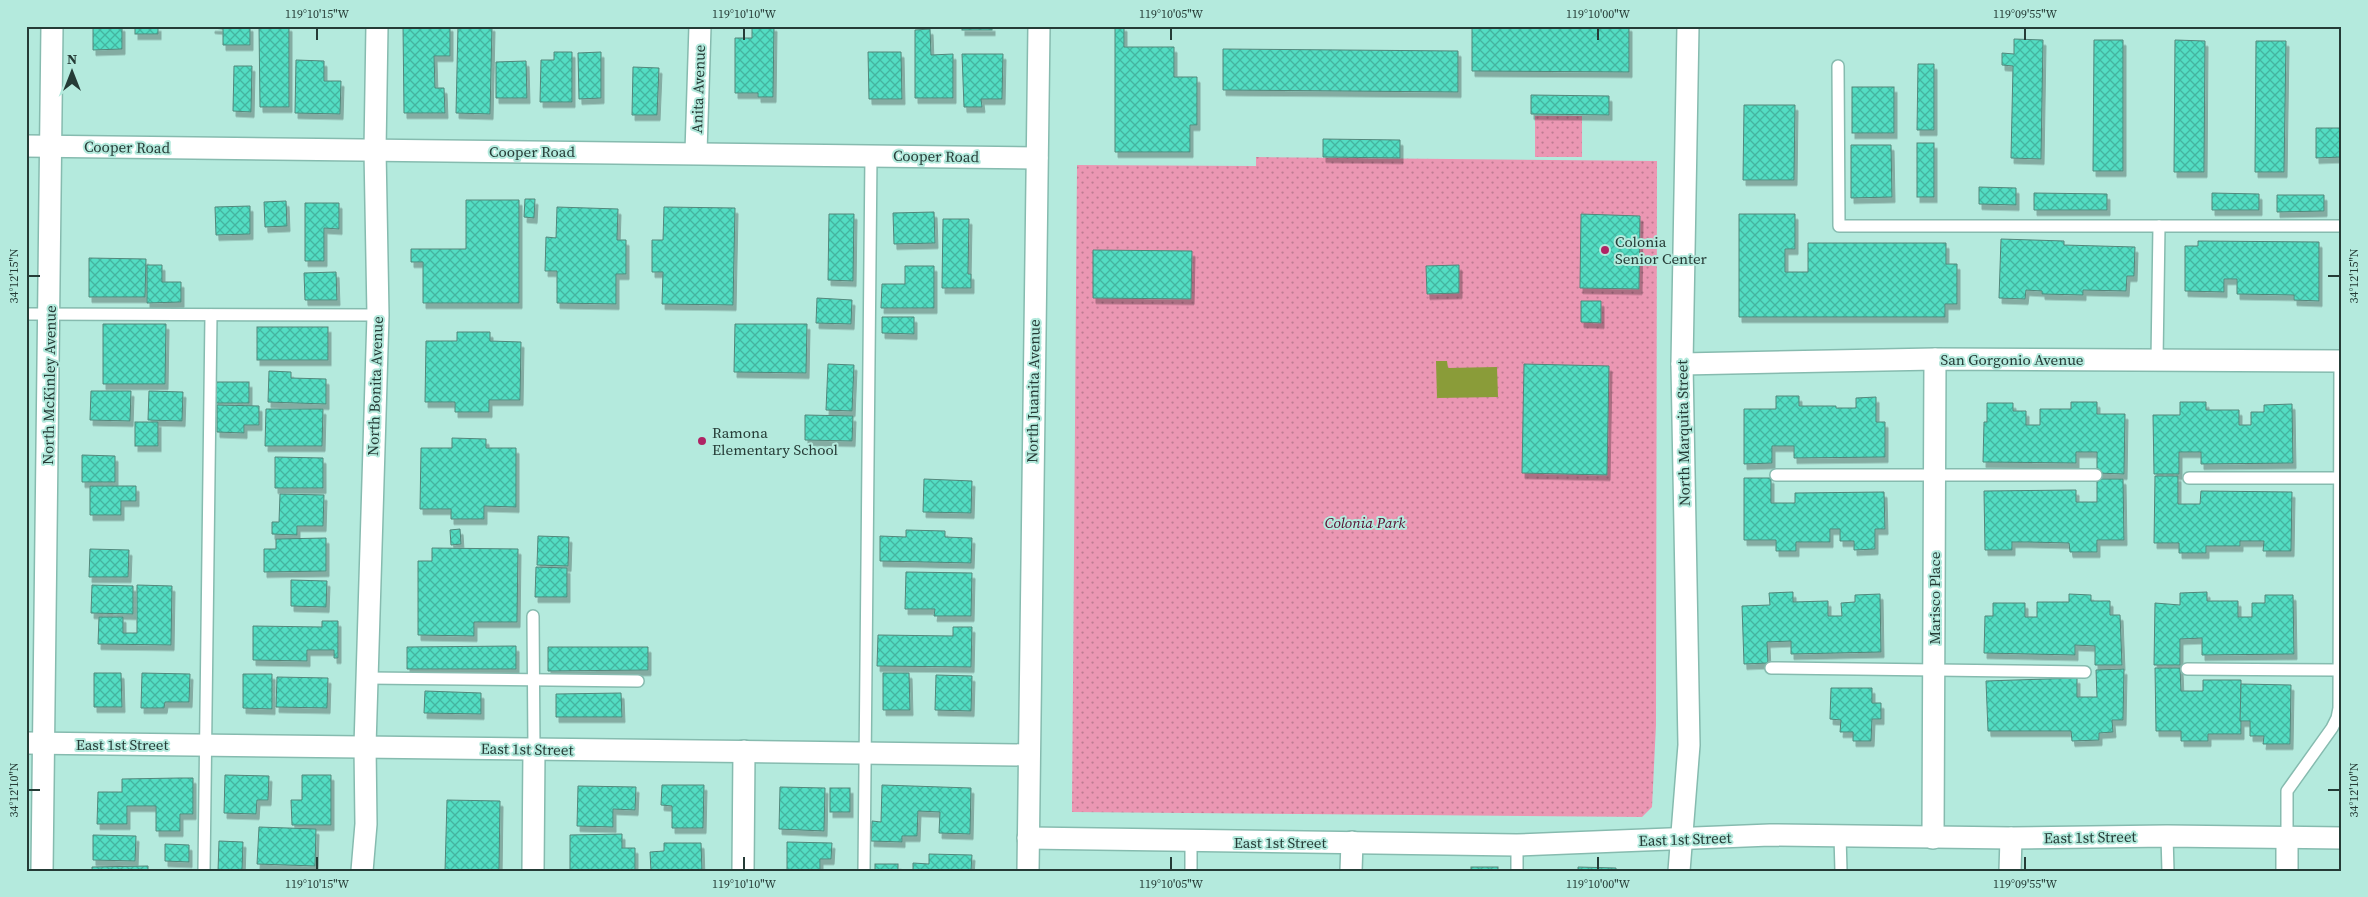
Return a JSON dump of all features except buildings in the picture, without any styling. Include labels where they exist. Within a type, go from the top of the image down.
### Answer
[{"type":"street","name":"North McKinley Avenue","points":[[42,871],[35,743],[50,314],[52,26]]},
{"type":"street","name":"North Bonita Avenue","points":[[362,871],[366,824],[365,746],[378,315],[375,150],[376,26]]},
{"type":"street","name":"Anita Avenue","points":[[696,152],[700,26]]},
{"type":"street","name":"North Juanita Avenue","points":[[1028,871],[1028,755],[1039,26]]},
{"type":"street","name":"North Marquita Street","points":[[1679,871],[1689,745],[1682,364],[1688,26]]},
{"type":"street","name":"Cooper Road","points":[[26,146],[696,152],[1037,158]]},
{"type":"street","name":"San Gorgonio Avenue","points":[[1682,364],[1935,359],[2341,361]]},
{"type":"street","name":"Marisco Place","points":[[1934,838],[1935,359]]},
{"type":"street","name":"East 1st Street","points":[[35,743],[1028,755]]},
{"type":"street","points":[[533,871],[534,749]]},
{"type":"street","points":[[744,751],[744,871]]},
{"type":"street","name":"East 1st Street","points":[[1028,838],[1191,842],[1517,845],[1770,835],[1934,838],[2167,836],[2342,838]]},
{"type":"street","points":[[2010,871],[2011,838]]},
{"type":"street","points":[[2287,838],[2287,871]]},
{"type":"street","points":[[1351,871],[1352,842]]},
{"type":"lane","points":[[1838,66],[1839,226],[2342,226]]},
{"type":"lane","points":[[864,871],[871,155]]},
{"type":"lane","points":[[2157,360],[2159,226]]},
{"type":"lane","points":[[26,314],[378,315]]},
{"type":"lane","points":[[204,871],[211,316]]},
{"type":"lane","points":[[2287,838],[2287,791],[2337,718],[2341,361]]},
{"type":"lane","points":[[1776,475],[2096,475]]},
{"type":"lane","points":[[2189,478],[2341,478]]},
{"type":"lane","points":[[533,616],[534,749]]},
{"type":"lane","points":[[1771,668],[2085,672]]},
{"type":"lane","points":[[2187,669],[2339,670]]},
{"type":"lane","points":[[367,678],[638,681]]},
{"type":"lane","points":[[1840,836],[1841,871]]},
{"type":"lane","points":[[2167,836],[2168,871]]},
{"type":"lane","points":[[1191,842],[1191,871]]},
{"type":"lane","points":[[1517,845],[1517,871]]},
{"type":"green space","points":[[1535,116],[1582,116],[1582,157],[1535,157]]},
{"type":"green space","name":"Colonia Park","points":[[1256,157],[1657,161],[1656,725],[1652,807],[1642,817],[1072,812],[1077,165],[1256,166]]},
{"type":"shaded area","points":[[1436,361],[1447,361],[1448,368],[1497,367],[1498,397],[1437,398]]},
{"type":"place","name":"Colonia Senior Center","points":[[1605,250]]},
{"type":"place","name":"Ramona Elementary School","points":[[702,441]]}]
